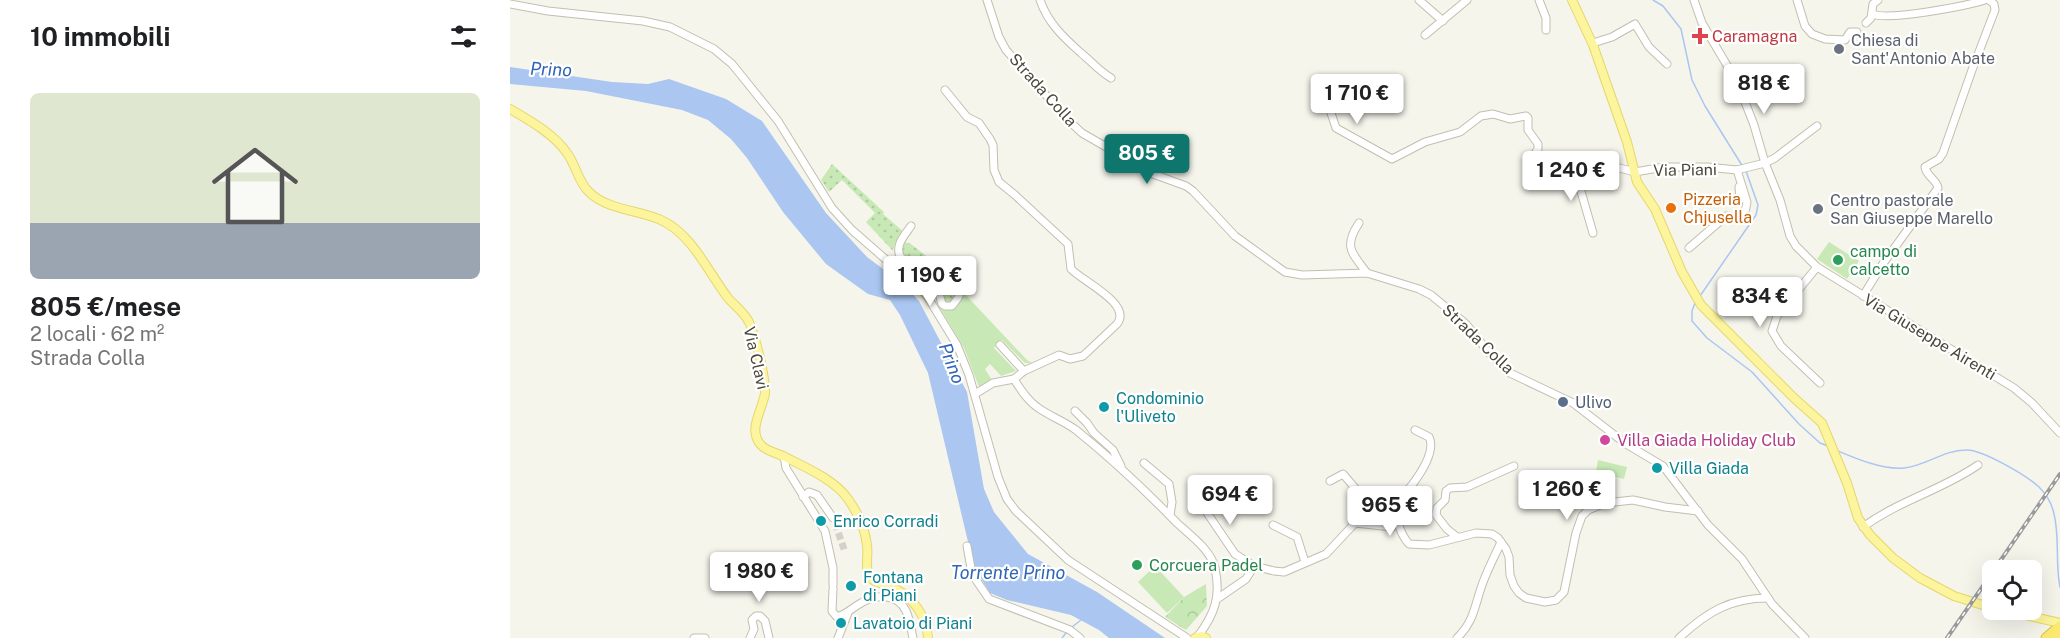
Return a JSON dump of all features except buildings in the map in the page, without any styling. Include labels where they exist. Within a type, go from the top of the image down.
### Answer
[{"type":"highway","points":[[2046,638],[2060,624]]},
{"type":"main road","points":[[1572,0],[1593,43],[1628,142],[1640,188],[1654,209],[1682,273],[1701,305],[1822,423],[1863,527],[1909,570],[1954,596],[1982,605]]},
{"type":"main road","name":"Via Clavi","points":[[510,109],[560,145],[574,164],[584,186],[594,196],[660,219],[690,244],[729,299],[749,322],[765,390],[756,428],[757,439],[763,447],[784,456],[845,494],[862,524],[868,546],[867,565],[870,577],[891,586],[907,597],[924,619],[928,638]]},
{"type":"main road","points":[[2042,620],[2060,624]]},
{"type":"street","name":"Strada Colla","points":[[987,0],[999,37],[1006,50],[1082,133],[1153,174],[1186,186],[1235,236],[1278,268],[1302,275],[1367,273],[1431,295],[1466,324],[1490,354],[1515,376],[1573,403],[1626,444],[1663,466],[1716,533],[1742,559],[1768,598],[1804,638]]},
{"type":"street","points":[[1040,0],[1048,20],[1055,29],[1111,78]]},
{"type":"street","points":[[1419,0],[1443,21]]},
{"type":"street","points":[[1425,35],[1467,0]]},
{"type":"street","points":[[1539,0],[1546,18],[1546,30]]},
{"type":"street","points":[[1694,0],[1702,23],[1738,84],[1754,125],[1765,163],[1817,126]]},
{"type":"street","points":[[1797,0],[1805,26],[1814,36],[1845,40],[1850,32],[1861,28],[1873,14],[1872,6],[1878,0]]},
{"type":"street","points":[[1863,296],[1882,265],[1938,188],[1938,185],[1925,172],[1925,167],[1939,159],[1943,153],[1995,10],[1994,4],[1987,0],[1958,7],[1905,14],[1879,16],[1873,14]]},
{"type":"street","points":[[510,4],[548,11],[644,21],[670,27],[714,49],[743,75],[778,121],[832,208],[852,230],[915,282],[927,296],[957,345],[975,394],[998,477],[1007,499],[1016,511],[1068,560],[1197,638],[1208,624],[1215,610],[1217,599],[1215,567],[1207,552],[1122,468],[1075,430],[1036,407],[1024,395],[1014,379]]},
{"type":"street","points":[[1593,43],[1612,37],[1635,24],[1649,46],[1666,64]]},
{"type":"street","name":"Via Piani","points":[[1336,84],[1331,113],[1336,128],[1392,159],[1418,145],[1460,132],[1481,116],[1493,114],[1510,119],[1526,116],[1528,118],[1528,130],[1538,144],[1538,149],[1530,161],[1532,163],[1584,159],[1635,172],[1665,167],[1735,170],[1765,163]]},
{"type":"street","points":[[945,90],[967,117],[979,123],[990,139],[993,145],[994,170],[999,182],[1068,244],[1071,269],[1108,297],[1121,314],[1121,319],[1117,324],[1083,356],[1070,359],[1059,356],[1024,371],[1014,379],[993,383],[975,394]]},
{"type":"street","points":[[1566,162],[1580,188],[1593,233]]},
{"type":"street","name":"Via Giuseppe Airenti","points":[[1765,163],[1775,185],[1790,236],[1796,246],[1817,267],[2014,388],[2032,403],[2060,433]]},
{"type":"street","name":"Via Piani","points":[[1735,170],[1740,201],[1736,201]]},
{"type":"street","name":"Via Piani","points":[[1689,248],[1726,216],[1744,217],[1747,202],[1735,170]]},
{"type":"street","points":[[1359,223],[1349,243],[1367,273]]},
{"type":"street","points":[[911,226],[898,247],[898,254],[901,258],[929,269],[935,279],[942,304],[952,306],[961,290],[941,266]]},
{"type":"street","points":[[1817,267],[1777,316],[1772,331],[1781,346],[1820,382]]},
{"type":"street","points":[[915,282],[929,269]]},
{"type":"street","points":[[1000,345],[1024,371]]},
{"type":"street","points":[[1076,411],[1094,433],[1113,450],[1122,468]]},
{"type":"street","points":[[1415,430],[1429,437],[1431,448],[1412,486],[1398,501],[1397,509],[1403,538],[1409,544],[1429,545],[1457,537],[1484,533],[1498,538],[1509,556],[1510,575],[1514,586],[1526,598],[1545,602],[1556,600],[1564,592],[1576,533],[1582,516],[1588,510],[1605,503],[1633,500],[1698,511]]},
{"type":"street","points":[[784,456],[786,468],[821,523],[828,540],[833,570],[831,604],[834,615],[837,617],[848,613],[863,602],[878,597],[892,598],[904,608],[913,638]]},
{"type":"street","points":[[1144,463],[1169,484],[1172,502],[1170,515]]},
{"type":"street","points":[[1863,527],[1887,511],[1954,481],[1978,465]]},
{"type":"street","points":[[1457,537],[1436,515],[1446,491],[1450,488],[1467,487],[1514,466]]},
{"type":"street","points":[[1200,486],[1197,498],[1235,554],[1254,566],[1284,572],[1305,561],[1326,554],[1355,522],[1355,488],[1343,474],[1330,481]]},
{"type":"street","points":[[803,497],[809,492],[817,495],[834,520]]},
{"type":"street","points":[[1355,522],[1392,527],[1391,522]]},
{"type":"street","points":[[1273,525],[1297,537],[1305,561]]},
{"type":"street","points":[[1457,638],[1472,620],[1480,592],[1501,542]]},
{"type":"street","points":[[967,546],[972,574],[989,599],[1065,628],[1080,638]]},
{"type":"street","points":[[1217,599],[1246,579],[1254,566]]},
{"type":"street","points":[[1679,638],[1697,621],[1719,608],[1741,599],[1768,598]]},
{"type":"street","points":[[838,638],[848,613]]},
{"type":"street","points":[[750,638],[754,629],[752,620],[760,616],[765,621],[769,638]]},
{"type":"street","points":[[694,638],[705,638]]},
{"type":"green space","points":[[832,164],[904,232],[893,251],[866,222],[875,213],[842,180],[829,192],[821,180]]},
{"type":"green space","points":[[904,242],[911,244],[938,265],[937,267],[958,292],[953,302],[945,304],[927,265],[903,256],[900,248]]},
{"type":"green space","name":"campo di calcetto","points":[[1829,242],[1859,261],[1847,279],[1817,259]]},
{"type":"green space","points":[[964,293],[1027,360],[1034,364],[1025,363],[1002,340],[994,348],[1016,371],[1001,376],[990,364],[985,369],[992,380],[979,387],[964,348],[940,308],[948,310],[957,307]]},
{"type":"green space","points":[[1598,460],[1627,467],[1624,479],[1596,472]]},
{"type":"green space","points":[[1155,566],[1184,597],[1167,613],[1138,582]]},
{"type":"green space","points":[[1206,584],[1207,606],[1186,630],[1165,617],[1184,597]]},
{"type":"water","name":"Torrente Prino","points":[[510,67],[612,82],[648,84],[669,79],[726,99],[762,121],[826,213],[867,257],[903,284],[919,301],[967,392],[984,489],[994,512],[1028,554],[1097,592],[1165,638],[1109,638],[1071,615],[1007,600],[990,593],[974,567],[928,373],[900,315],[890,300],[868,294],[826,264],[783,212],[747,158],[731,139],[708,120],[682,110],[586,91],[510,84]]},
{"type":"waterway","points":[[1653,0],[1663,6],[1681,29],[1692,80],[1705,106],[1743,167]]},
{"type":"waterway","points":[[1700,296],[1756,215],[1758,205],[1746,171]]},
{"type":"waterway","points":[[1695,303],[1692,321],[1707,338],[1752,372],[1799,424],[1820,443],[1828,446]]},
{"type":"waterway","points":[[1838,451],[1870,463],[1904,468],[1966,450],[1992,458],[2014,470],[2039,487],[2052,507],[2057,532],[2060,587]]},
{"type":"waterway","points":[[1072,627],[1081,620]]},
{"type":"waterway","points":[[1062,638],[1066,633]]},
{"type":"tunnel","points":[[835,523],[845,552]]},
{"type":"railway","points":[[2001,560],[2060,474]]},
{"type":"railway","points":[[1947,638],[1982,587]]},
{"type":"place","name":"Caramagna","points":[[1700,36]]},
{"type":"place","name":"Chiesa di Sant'Antonio Abate","points":[[1839,49]]},
{"type":"place","name":"Pizzeria Chjusella","points":[[1671,208]]},
{"type":"place","name":"Centro pastorale San Giuseppe Marello","points":[[1818,209]]},
{"type":"place","name":"campo di calcetto","points":[[1838,260]]},
{"type":"place","name":"Ulivo","points":[[1563,402]]},
{"type":"place","name":"Condominio l'Uliveto","points":[[1104,407]]},
{"type":"place","name":"Villa Giada Holiday Club","points":[[1605,440]]},
{"type":"place","name":"Villa Giada","points":[[1657,468]]},
{"type":"place","name":"Enrico Corradi","points":[[821,521]]},
{"type":"place","name":"Corcuera Padel","points":[[1137,565]]},
{"type":"place","name":"Fontana di Piani","points":[[851,586]]},
{"type":"place","name":"Lavatoio di Piani","points":[[841,623]]},
{"type":"water label","name":"Prino","points":[[551,69]]},
{"type":"water label","name":"Prino","points":[[952,363]]}]
